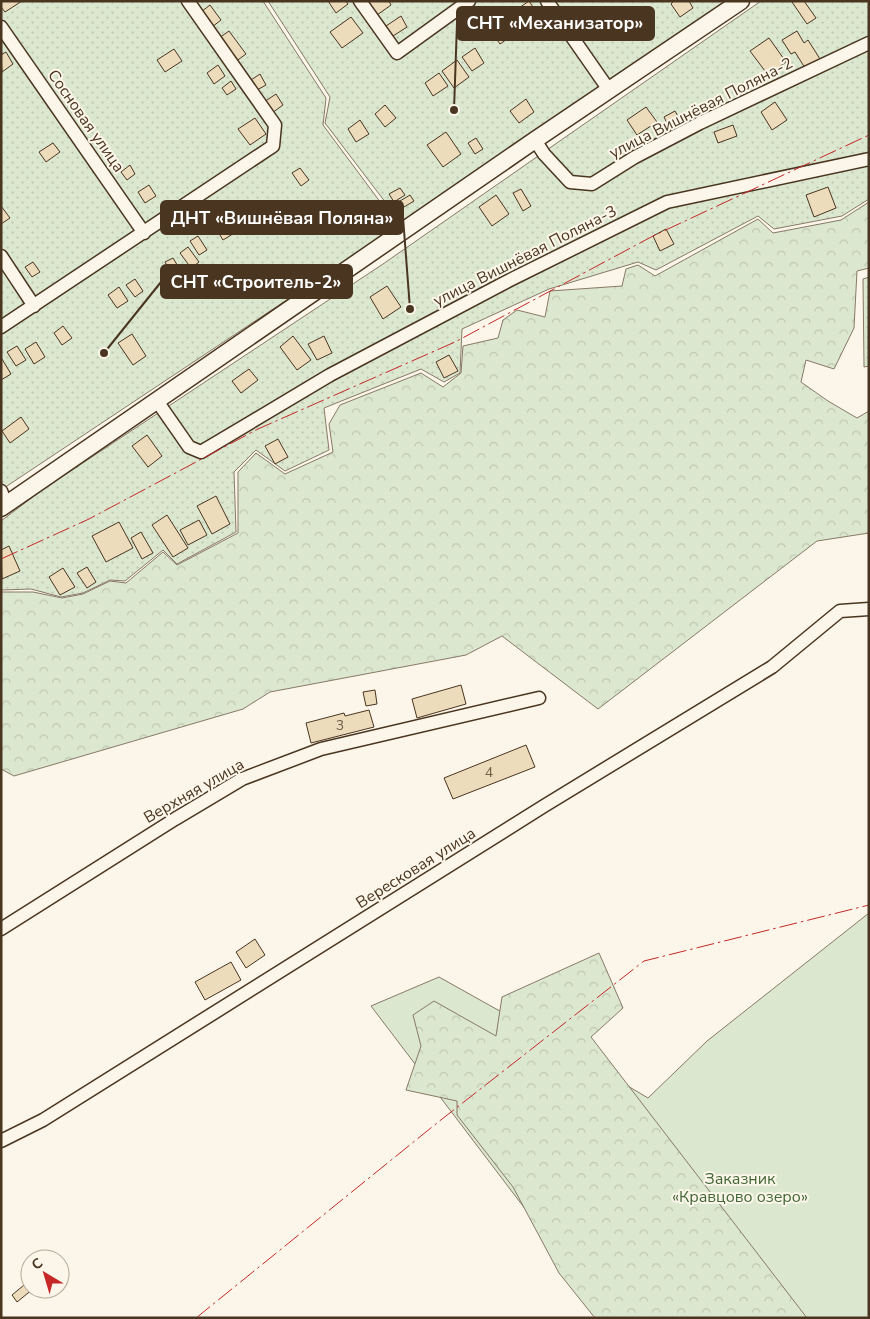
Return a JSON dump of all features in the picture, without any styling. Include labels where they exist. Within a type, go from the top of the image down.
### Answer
[{"type":"main road","points":[[3,501],[157,401],[534,140],[741,1]]},
{"type":"street","points":[[1,327],[273,146],[275,125],[188,1]]},
{"type":"street","points":[[360,1],[396,54],[469,1]]},
{"type":"street","points":[[548,1],[609,90]]},
{"type":"street","name":"Сосновая улица","points":[[1,27],[144,233]]},
{"type":"street","name":"улица Вишнёвая Поляна-2","points":[[534,140],[544,154],[570,182],[592,184],[634,157],[700,123],[869,43]]},
{"type":"street","name":"улица Вишнёвая Поляна-3","points":[[157,401],[189,447],[201,452],[330,375],[508,281],[667,202],[869,159]]},
{"type":"street","points":[[1,256],[34,306]]},
{"type":"street","name":"Вересковая улица","points":[[1,1141],[43,1120],[544,806],[772,668],[840,611],[869,609]]},
{"type":"street","name":"Верхняя улица","points":[[1,929],[242,779],[321,749],[538,698]]},
{"type":"green space","points":[[1,1],[263,1],[326,98],[323,125],[398,226],[1,490]]},
{"type":"green space","points":[[268,1],[743,1],[405,228],[325,123],[330,97]]},
{"type":"green space","points":[[761,1],[869,1],[869,199],[842,216],[774,229],[758,216],[656,270],[638,262],[549,289],[462,329],[460,373],[444,382],[421,369],[324,408],[329,450],[285,471],[256,450],[234,472],[236,532],[177,564],[163,550],[125,581],[110,580],[83,593],[61,597],[31,589],[1,590],[1,521],[42,490],[383,264]]},
{"type":"green space","points":[[869,202],[869,268],[857,271],[854,328],[834,369],[806,360],[801,382],[857,418],[869,411],[869,533],[817,541],[598,709],[502,636],[466,655],[270,692],[243,709],[14,776],[1,769],[1,592],[33,592],[62,598],[83,594],[110,581],[126,583],[163,552],[177,565],[238,533],[238,472],[256,453],[285,474],[333,452],[329,424],[340,405],[421,373],[443,387],[461,373],[463,346],[498,338],[503,320],[517,310],[545,317],[550,291],[622,286],[626,269],[638,265],[655,276],[758,219],[773,233],[841,220]]},
{"type":"green space","points":[[869,277],[869,366],[864,367],[863,279]]},
{"type":"green space","name":"Заказник «Кравцово озеро»","points":[[869,913],[869,1318],[608,1318],[371,1006],[439,977],[539,1033],[648,1098],[707,1041]]},
{"type":"green space","points":[[599,953],[623,1008],[591,1037],[807,1318],[595,1318],[559,1273],[513,1187],[457,1115],[457,1101],[406,1090],[421,1046],[413,1015],[434,1001],[496,1036],[502,997]]},
{"type":"building","points":[[1,1],[22,1],[5,12],[1,7]]},
{"type":"building","points":[[328,1],[346,1],[348,4],[336,13]]},
{"type":"building","points":[[368,1],[389,1],[391,5],[377,15]]},
{"type":"building","points":[[529,1],[539,16],[519,30],[512,19],[522,11],[519,8]]},
{"type":"building","points":[[674,1],[689,1],[693,8],[680,17],[671,4]]},
{"type":"building","points":[[804,1],[816,18],[807,24],[792,2]]},
{"type":"building","points":[[210,5],[221,20],[212,27],[201,12]]},
{"type":"building","points":[[401,16],[407,27],[393,36],[386,26]]},
{"type":"building","points":[[351,17],[363,33],[342,48],[330,32]]},
{"type":"building","points":[[500,23],[510,37],[500,44],[490,30]]},
{"type":"building","points":[[229,31],[246,54],[235,62],[219,38]]},
{"type":"building","points":[[797,31],[804,43],[808,40],[820,59],[805,68],[795,52],[791,54],[782,40]]},
{"type":"building","points":[[769,38],[786,62],[768,75],[750,51]]},
{"type":"building","points":[[475,48],[484,63],[472,71],[462,57]]},
{"type":"building","points":[[174,49],[182,61],[165,72],[157,60]]},
{"type":"building","points":[[6,52],[13,64],[2,72],[1,55]]},
{"type":"building","points":[[457,60],[469,77],[454,88],[442,71]]},
{"type":"building","points":[[218,65],[225,76],[214,84],[207,73]]},
{"type":"building","points":[[439,73],[448,86],[433,96],[425,83]]},
{"type":"building","points":[[260,74],[266,85],[257,90],[251,80]]},
{"type":"building","points":[[231,81],[236,89],[227,95],[222,88]]},
{"type":"building","points":[[276,94],[283,105],[272,113],[264,102]]},
{"type":"building","points":[[526,99],[534,112],[519,123],[510,111]]},
{"type":"building","points":[[775,102],[787,120],[772,130],[761,112]]},
{"type":"building","points":[[385,105],[396,118],[385,127],[375,114]]},
{"type":"building","points":[[646,107],[657,122],[637,135],[627,120]]},
{"type":"building","points":[[675,111],[685,129],[673,135],[664,117]]},
{"type":"building","points":[[255,118],[266,134],[250,145],[238,129]]},
{"type":"building","points":[[360,120],[369,134],[356,142],[348,129]]},
{"type":"building","points":[[733,125],[737,136],[718,143],[714,132]]},
{"type":"building","points":[[446,132],[461,154],[443,167],[427,145]]},
{"type":"building","points":[[476,138],[483,149],[475,154],[468,143]]},
{"type":"building","points":[[53,143],[60,152],[46,162],[39,152]]},
{"type":"building","points":[[130,165],[135,174],[127,180],[121,172]]},
{"type":"building","points":[[300,168],[309,180],[301,186],[292,173]]},
{"type":"building","points":[[149,185],[156,196],[145,203],[138,192]]},
{"type":"building","points":[[828,187],[836,208],[814,217],[806,195]]},
{"type":"building","points":[[400,188],[405,195],[394,202],[389,194]]},
{"type":"building","points":[[521,189],[531,206],[523,211],[513,193]]},
{"type":"building","points":[[410,195],[414,201],[399,210],[395,204]]},
{"type":"building","points":[[496,195],[509,214],[492,226],[479,207]]},
{"type":"building","points":[[1,206],[10,218],[1,224]]},
{"type":"building","points":[[227,220],[236,232],[223,240],[215,227]]},
{"type":"building","points":[[666,229],[674,244],[660,251],[653,236]]},
{"type":"building","points":[[198,236],[207,250],[199,255],[190,241]]},
{"type":"building","points":[[188,247],[199,262],[191,268],[180,253]]},
{"type":"building","points":[[173,258],[179,268],[171,272],[165,262]]},
{"type":"building","points":[[33,262],[40,272],[32,277],[25,267]]},
{"type":"building","points":[[135,279],[143,291],[135,297],[126,285]]},
{"type":"building","points":[[387,286],[401,307],[383,319],[370,297]]},
{"type":"building","points":[[119,287],[128,301],[117,308],[108,295]]},
{"type":"building","points":[[63,326],[72,338],[62,345],[54,333]]},
{"type":"building","points":[[132,334],[146,356],[133,365],[118,343]]},
{"type":"building","points":[[293,336],[311,360],[297,370],[280,347]]},
{"type":"building","points":[[324,336],[332,353],[317,360],[308,344]]},
{"type":"building","points":[[36,342],[45,357],[34,364],[25,349]]},
{"type":"building","points":[[17,346],[26,360],[16,366],[7,352]]},
{"type":"building","points":[[449,355],[458,371],[444,378],[436,362]]},
{"type":"building","points":[[1,360],[11,374],[1,380]]},
{"type":"building","points":[[249,369],[258,380],[241,393],[232,381]]},
{"type":"building","points":[[21,417],[29,429],[10,443],[2,431]]},
{"type":"building","points":[[147,435],[162,456],[148,467],[132,446]]},
{"type":"building","points":[[278,439],[288,457],[275,464],[265,446]]},
{"type":"building","points":[[216,496],[230,524],[212,534],[197,506]]},
{"type":"building","points":[[167,515],[188,548],[173,557],[152,525]]},
{"type":"building","points":[[199,520],[207,535],[188,545],[180,530]]},
{"type":"building","points":[[119,522],[133,548],[106,562],[92,536]]},
{"type":"building","points":[[141,532],[153,553],[142,559],[131,538]]},
{"type":"building","points":[[9,546],[20,571],[2,579],[1,550]]},
{"type":"building","points":[[87,567],[96,582],[87,588],[77,573]]},
{"type":"building","points":[[63,568],[75,587],[60,595],[49,577]]},
{"type":"building","points":[[461,685],[466,704],[417,718],[412,699]]},
{"type":"building","points":[[375,690],[377,704],[366,706],[363,692]]},
{"type":"building","points":[[369,710],[374,727],[311,743],[306,723],[344,713],[345,716]]},
{"type":"building","points":[[526,745],[535,767],[453,799],[444,778]]},
{"type":"building","points":[[255,939],[265,955],[246,968],[236,952]]},
{"type":"building","points":[[231,962],[241,980],[205,1000],[195,982]]},
{"type":"building","points":[[20,1288],[21,1299],[17,1302],[12,1295]]},
{"type":"power","points":[[1,559],[89,519],[258,429],[455,342],[653,236],[869,135]]},
{"type":"power","points":[[196,1318],[437,1123],[644,961],[869,905]]},
{"type":"place","name":"СНТ «Механизатор»","points":[[454,110]]},
{"type":"place","name":"ДНТ «Вишнёвая Поляна»","points":[[410,309]]},
{"type":"place","name":"СНТ «Строитель-2»","points":[[104,353]]}]
